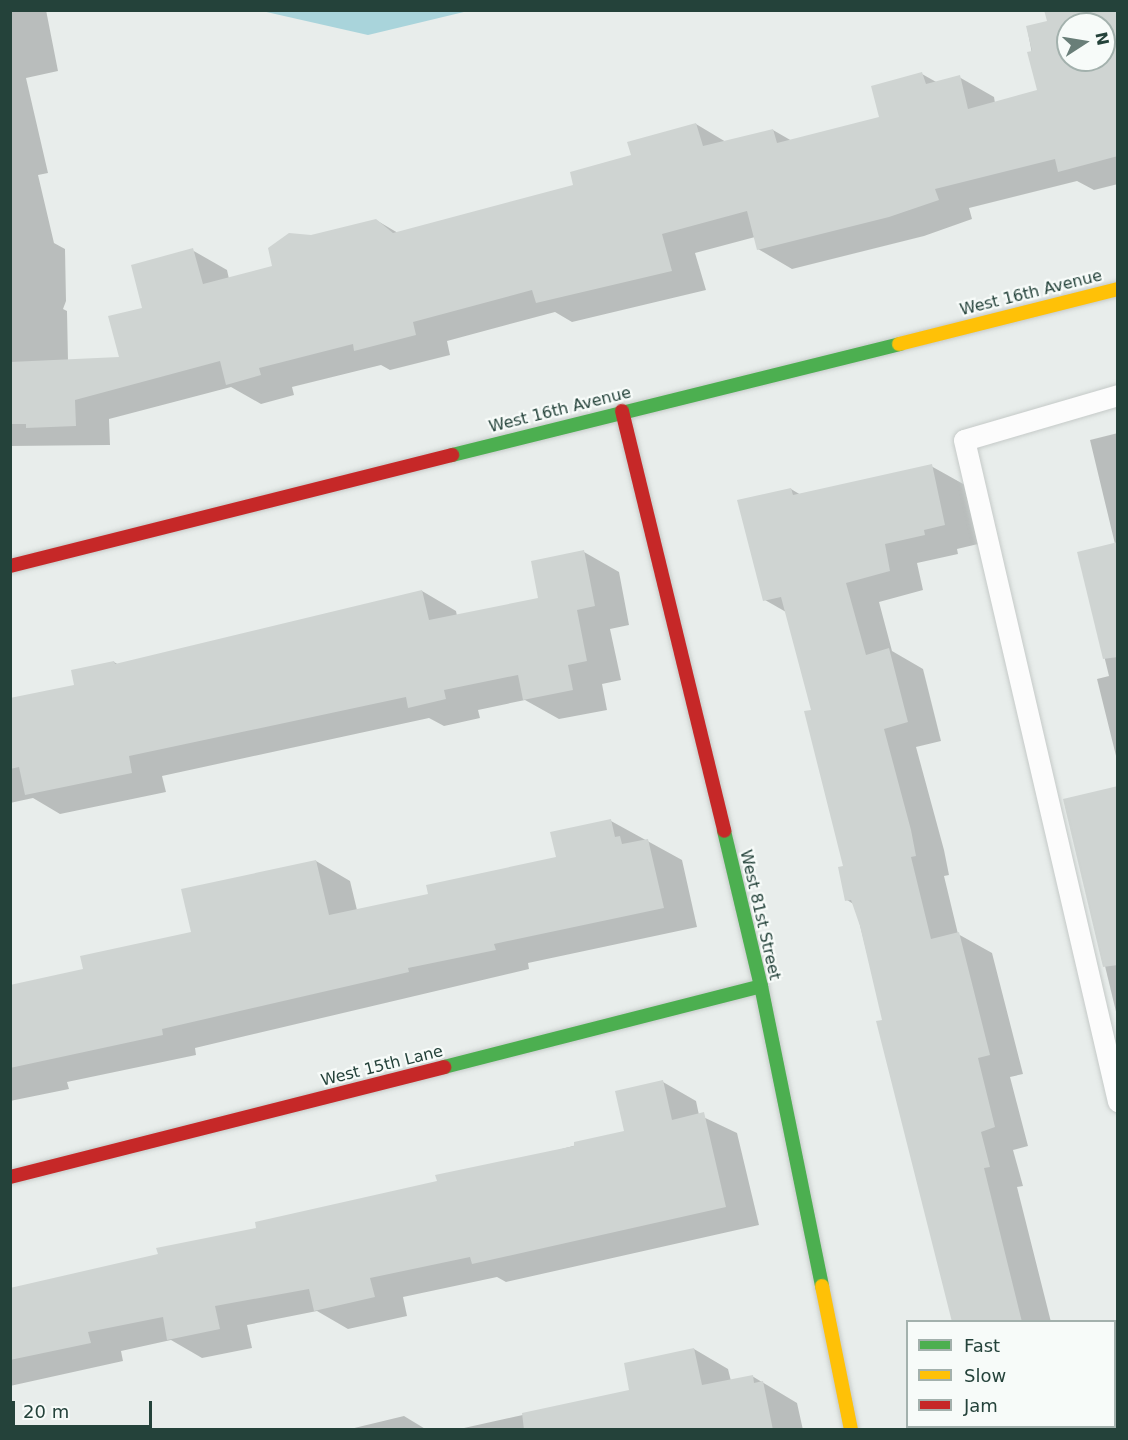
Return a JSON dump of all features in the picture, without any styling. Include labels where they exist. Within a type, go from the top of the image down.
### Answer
[{"type":"street","name":"West 16th Avenue","points":[[10,566],[622,411],[1118,289]]},
{"type":"street","name":"West 81st Street","points":[[622,411],[761,986],[851,1430]]},
{"type":"street","name":"West 15th Lane","points":[[10,1177],[761,986]]},
{"type":"lane","points":[[1118,395],[964,440],[1118,1101]]},
{"type":"water","points":[[468,10],[368,35],[262,11]]},
{"type":"building","points":[[1044,10],[1118,10],[1118,156],[1058,172],[1055,159],[935,189],[939,200],[889,217],[757,250],[747,211],[662,234],[672,271],[536,303],[532,290],[413,322],[416,335],[354,351],[353,344],[259,368],[261,375],[226,385],[220,361],[75,400],[76,426],[26,428],[26,424],[10,424],[10,362],[119,357],[108,316],[142,308],[131,265],[193,248],[203,284],[272,266],[268,248],[289,233],[311,235],[376,219],[393,233],[573,185],[570,172],[631,155],[627,142],[696,123],[703,146],[773,129],[777,143],[879,117],[871,86],[922,72],[926,84],[960,75],[968,109],[1037,90],[1027,52],[1032,51],[1026,26],[1047,21]]},
{"type":"building","points":[[932,464],[945,525],[924,530],[925,535],[885,544],[890,571],[846,583],[866,655],[889,648],[908,722],[884,729],[911,830],[916,856],[911,857],[931,939],[959,932],[990,1055],[978,1058],[995,1127],[981,1132],[990,1167],[984,1168],[1022,1320],[951,1320],[876,1021],[882,1020],[860,926],[851,900],[845,901],[838,867],[843,866],[804,711],[811,710],[781,597],[763,601],[737,500],[791,488],[793,495]]},
{"type":"building","points":[[1118,542],[1118,657],[1103,659],[1077,552]]},
{"type":"building","points":[[584,550],[595,606],[577,610],[587,661],[568,665],[573,690],[523,700],[518,675],[444,690],[446,699],[408,708],[406,697],[129,756],[132,773],[25,795],[19,767],[10,769],[10,698],[74,685],[71,670],[114,661],[115,664],[422,590],[429,620],[538,598],[531,561]]},
{"type":"building","points":[[1118,786],[1118,965],[1103,967],[1063,799]]},
{"type":"building","points":[[611,819],[615,837],[620,836],[622,844],[648,839],[664,908],[494,944],[496,950],[408,968],[409,972],[162,1029],[163,1035],[10,1068],[10,985],[83,969],[80,956],[191,932],[181,889],[316,860],[329,915],[428,894],[426,885],[556,857],[550,832]]},
{"type":"building","points":[[663,1080],[672,1120],[704,1112],[726,1207],[472,1264],[470,1257],[370,1278],[375,1297],[314,1311],[309,1289],[215,1306],[220,1329],[167,1340],[163,1317],[88,1332],[91,1343],[10,1360],[10,1288],[158,1254],[156,1248],[256,1228],[255,1222],[437,1181],[435,1175],[574,1146],[574,1142],[624,1131],[615,1091]]},
{"type":"building","points":[[694,1348],[702,1385],[753,1375],[754,1383],[763,1381],[773,1430],[524,1430],[522,1413],[629,1390],[624,1363]]},
{"type":"traffic: fast","points":[[452,455],[899,344]]},
{"type":"traffic: fast","points":[[724,831],[761,986],[822,1286]]},
{"type":"traffic: fast","points":[[444,1067],[761,986]]},
{"type":"traffic: slow","points":[[899,344],[1118,289]]},
{"type":"traffic: slow","points":[[822,1286],[851,1430]]},
{"type":"traffic: jam","points":[[622,411],[724,831]]},
{"type":"traffic: jam","points":[[10,566],[452,455]]},
{"type":"traffic: jam","points":[[10,1177],[444,1067]]}]
